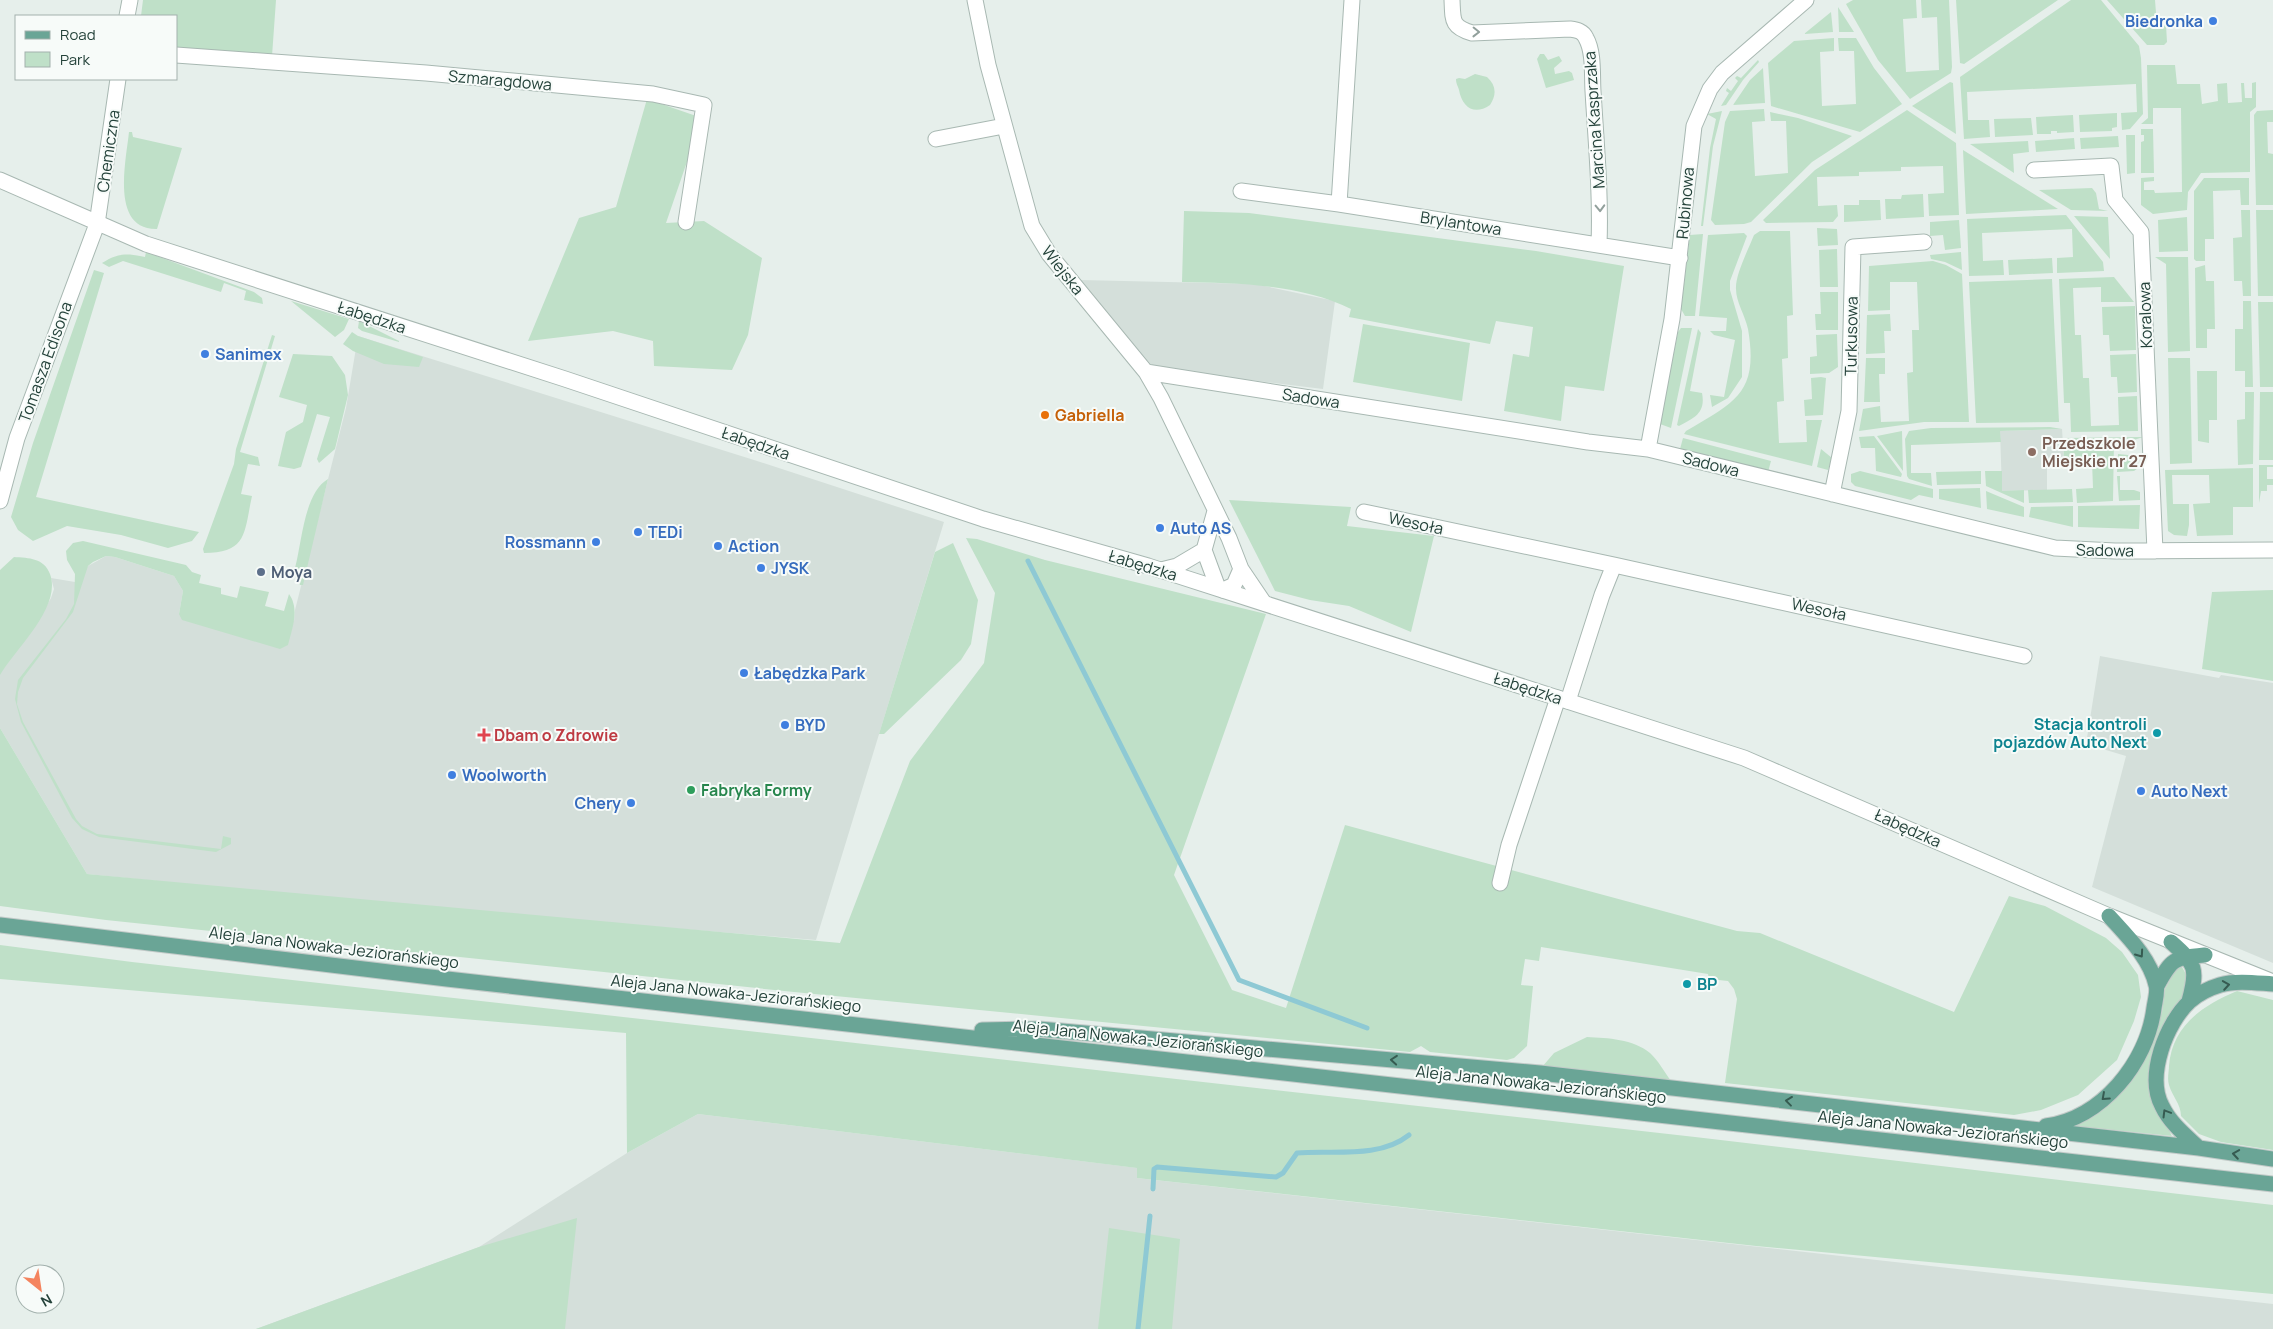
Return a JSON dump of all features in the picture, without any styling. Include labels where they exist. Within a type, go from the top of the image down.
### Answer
[{"type":"main road","points":[[2109,916],[2144,959],[2157,986]]},
{"type":"main road","name":"Aleja Jana Nowaka-Jeziorańskiego","points":[[0,926],[158,942],[447,979],[2273,1184]]},
{"type":"main road","points":[[2171,942],[2187,957],[2193,969],[2194,982],[2189,1002]]},
{"type":"main road","points":[[2029,1128],[2062,1124],[2093,1108],[2108,1096],[2130,1069],[2144,1046],[2152,1024],[2157,986],[2168,966],[2180,957],[2205,955]]},
{"type":"main road","points":[[2199,1148],[2173,1124],[2160,1104],[2155,1073],[2161,1050],[2172,1026],[2189,1002],[2205,991],[2222,984],[2273,983]]},
{"type":"main road","points":[[918,1031],[1039,1029],[1522,1071],[2199,1148],[2273,1160]]},
{"type":"street","points":[[127,15],[130,0]]},
{"type":"street","name":"Wiejska","points":[[975,0],[980,32],[1026,209],[1039,240],[1146,372],[1161,398],[1233,547],[1241,569],[1264,603]]},
{"type":"street","points":[[1339,204],[1352,0]]},
{"type":"street","name":"Marcina Kasprzaka","points":[[1452,0],[1453,22],[1461,30],[1472,33],[1570,29],[1579,30],[1586,36],[1590,56],[1596,133],[1600,215],[1598,245]]},
{"type":"street","name":"Rubinowa","points":[[1648,449],[1672,319],[1691,144],[1702,106],[1722,73],[1748,48],[1806,0]]},
{"type":"street","name":"Szmaragdowa","points":[[178,55],[426,73],[643,93],[704,104],[686,222]]},
{"type":"street","name":"Chemiczna","points":[[97,224],[118,80]]},
{"type":"street","points":[[936,139],[1004,126]]},
{"type":"street","name":"Koralowa","points":[[2034,170],[2111,166],[2115,200],[2141,232],[2155,551]]},
{"type":"street","name":"Łabędzka","points":[[0,180],[146,244],[600,390],[983,519],[1161,570],[1713,747],[1792,777],[2109,916],[2273,983]]},
{"type":"street","name":"Brylantowa","points":[[1241,191],[1339,204],[1680,258]]},
{"type":"street","name":"Tomasza Edisona","points":[[0,501],[4,467],[17,438],[97,224]]},
{"type":"street","name":"Turkusowa","points":[[1832,494],[1849,411],[1853,247],[1924,242]]},
{"type":"street","name":"Sadowa","points":[[1146,372],[1588,442],[1648,449],[2055,548],[2084,551],[2273,550]]},
{"type":"street","points":[[1215,511],[1204,550],[1221,589],[1234,585],[1241,569]]},
{"type":"street","name":"Wesoła","points":[[1364,512],[1614,565],[2024,656]]},
{"type":"street","points":[[1161,570],[1176,566],[1204,550]]},
{"type":"street","points":[[1500,883],[1509,845],[1614,565]]},
{"type":"shaded area","points":[[1080,280],[1255,284],[1335,301],[1323,389],[1154,368]]},
{"type":"shaded area","points":[[358,336],[754,460],[944,522],[816,940],[405,906],[87,874],[0,728],[0,673],[35,626],[51,598],[54,589],[51,578],[75,582],[88,566],[106,556],[115,557],[174,576],[183,591],[179,614],[294,621],[295,610],[346,408]]},
{"type":"shaded area","name":"Przedszkole Miejskie nr 27","points":[[2062,429],[2064,461],[2047,462],[2047,490],[2002,491],[2000,431]]},
{"type":"shaded area","points":[[2100,656],[2219,678],[2221,675],[2273,683],[2273,963],[2092,887],[2126,756],[2086,744]]},
{"type":"shaded area","points":[[698,1114],[1138,1168],[1137,1178],[2273,1304],[2273,1329],[256,1329],[479,1247],[627,1153]]},
{"type":"green space","points":[[143,0],[276,0],[272,56],[178,49],[178,15],[141,15]]},
{"type":"green space","points":[[1853,0],[1916,0],[1917,18],[1903,19],[1906,72],[1939,70],[1937,17],[1922,18],[1921,0],[1949,0],[1951,73],[1910,99],[1878,60],[1846,4]]},
{"type":"green space","points":[[1956,0],[2058,0],[1964,64],[1960,63]]},
{"type":"green space","points":[[2071,0],[2101,0],[2139,46],[2143,114],[2130,129],[2122,130],[2121,113],[2137,112],[2136,84],[1967,92],[1968,120],[1989,120],[1990,137],[1964,139],[1960,77]]},
{"type":"green space","points":[[2107,0],[2155,0],[2157,26],[2166,25],[2167,42],[2164,45],[2147,45]]},
{"type":"green space","points":[[1838,7],[1854,32],[1839,32]]},
{"type":"green space","points":[[1831,12],[1833,32],[1804,34]]},
{"type":"green space","points":[[1834,38],[1834,51],[1820,52],[1822,106],[1856,104],[1854,51],[1839,51],[1838,38],[1856,38],[1874,68],[1902,104],[1860,132],[1771,106],[1768,63],[1794,41]]},
{"type":"green space","points":[[1540,54],[1544,54],[1548,60],[1559,56],[1562,61],[1554,68],[1555,74],[1569,71],[1572,73],[1574,80],[1546,88],[1537,59]]},
{"type":"green space","points":[[1758,60],[1759,62],[1743,80],[1726,105],[1721,106],[1729,93],[1726,91],[1727,88],[1731,91],[1738,81],[1735,78],[1737,76],[1741,78]]},
{"type":"green space","points":[[2147,65],[2175,65],[2177,84],[2200,84],[2202,104],[2218,101],[2217,84],[2227,83],[2228,103],[2242,102],[2241,83],[2244,83],[2245,98],[2252,98],[2252,83],[2256,82],[2256,107],[2250,112],[2250,172],[2201,173],[2188,192],[2187,210],[2153,214],[2141,205],[2141,178],[2154,177],[2154,181],[2144,182],[2144,190],[2154,190],[2155,193],[2182,192],[2181,108],[2153,108],[2153,124],[2141,124],[2148,118]]},
{"type":"green space","points":[[1763,68],[1765,103],[1733,105],[1750,80]]},
{"type":"green space","points":[[1475,74],[1487,77],[1494,86],[1494,97],[1490,105],[1479,110],[1474,110],[1466,105],[1456,81],[1456,79],[1465,79]]},
{"type":"green space","points":[[1950,82],[1953,83],[1956,134],[1912,106]]},
{"type":"green space","points":[[647,99],[702,118],[666,223],[704,221],[762,258],[748,335],[732,370],[654,366],[653,341],[613,331],[528,341],[579,218],[616,207]]},
{"type":"green space","points":[[1764,109],[1765,121],[1752,122],[1755,176],[1788,173],[1786,121],[1771,121],[1770,112],[1798,118],[1852,136],[1812,162],[1751,222],[1715,225],[1711,220],[1725,122],[1730,111]]},
{"type":"green space","points":[[1907,110],[1956,143],[1959,215],[1929,216],[1928,194],[1944,193],[1943,166],[1901,167],[1901,171],[1859,172],[1859,176],[1817,177],[1818,206],[1837,205],[1838,216],[1833,222],[1766,223],[1763,220],[1815,170]]},
{"type":"green space","points":[[2273,110],[2273,122],[2267,122],[2268,153],[2273,154],[2273,205],[2256,205],[2254,115],[2257,111]]},
{"type":"green space","points":[[1722,111],[1713,146],[1703,226],[1701,226],[1710,148],[1716,119],[1707,114]]},
{"type":"green space","points":[[2117,113],[2117,127],[2112,128],[2112,131],[2080,132],[2079,115]]},
{"type":"green space","points":[[2073,115],[2074,132],[2057,133],[2057,131],[2051,131],[2051,134],[2037,134],[2036,117]]},
{"type":"green space","points":[[2031,118],[2033,135],[1995,137],[1994,119]]},
{"type":"green space","points":[[2141,129],[2153,129],[2154,173],[2141,173],[2141,142],[2144,141],[2144,135],[2141,135]]},
{"type":"green space","points":[[129,132],[132,132],[133,137],[182,148],[157,229],[142,226],[132,218],[127,206],[124,192],[124,176]]},
{"type":"green space","points":[[2126,135],[2135,135],[2135,173],[2127,174]]},
{"type":"green space","points":[[2118,136],[2119,147],[2081,149],[2080,138]]},
{"type":"green space","points":[[2074,138],[2075,149],[2036,152],[2035,141]]},
{"type":"green space","points":[[2028,141],[2029,152],[2013,154],[2014,173],[1970,144]]},
{"type":"green space","points":[[1963,150],[2058,209],[1966,214]]},
{"type":"green space","points":[[2204,178],[2249,178],[2249,205],[2241,205],[2240,190],[2213,191],[2214,239],[2205,239],[2205,261],[2196,261],[2194,259],[2194,191]]},
{"type":"green space","points":[[2092,188],[2096,193],[2099,209],[2108,211],[2071,210],[2039,190]]},
{"type":"green space","points":[[1923,194],[1924,217],[1886,219],[1885,199],[1901,199],[1902,195]]},
{"type":"green space","points":[[1859,200],[1880,200],[1881,220],[1844,222],[1844,205],[1859,205]]},
{"type":"green space","points":[[2241,210],[2250,210],[2251,296],[2243,296],[2242,281],[2234,281],[2233,238],[2242,237]]},
{"type":"green space","points":[[2256,210],[2273,210],[2273,296],[2258,296]]},
{"type":"green space","points":[[1184,211],[1249,213],[1536,251],[1624,266],[1604,391],[1565,386],[1561,421],[1504,411],[1513,354],[1529,357],[1533,327],[1496,321],[1490,344],[1349,317],[1351,309],[1312,294],[1268,286],[1182,282]]},
{"type":"green space","points":[[2066,215],[2103,262],[2104,271],[2057,273],[2057,258],[2073,257],[2072,229],[1982,233],[1983,261],[2003,260],[2004,275],[1969,276],[1967,219]]},
{"type":"green space","points":[[2074,216],[2108,217],[2110,259]]},
{"type":"green space","points":[[2187,217],[2188,251],[2159,252],[2158,220]]},
{"type":"green space","points":[[1959,220],[1961,248],[1945,250],[1943,235],[1930,236],[1930,222]]},
{"type":"green space","points":[[1817,228],[1837,229],[1838,245],[1818,246]]},
{"type":"green space","points":[[1760,231],[1790,231],[1793,315],[1787,316],[1788,358],[1782,359],[1784,401],[1777,402],[1779,443],[1807,442],[1806,420],[1822,420],[1812,466],[1684,434],[1730,403],[1740,393],[1746,382],[1750,368],[1751,351],[1748,329],[1736,294],[1736,283],[1754,235]]},
{"type":"green space","points":[[1744,233],[1747,236],[1730,281],[1730,290],[1742,331],[1742,377],[1728,398],[1712,407],[1710,395],[1724,397],[1735,340],[1714,335],[1710,331],[1726,331],[1727,318],[1699,316],[1708,235]]},
{"type":"green space","points":[[1703,234],[1695,316],[1685,316],[1681,309],[1690,235]]},
{"type":"green space","points":[[1837,249],[1838,287],[1820,287],[1819,250]]},
{"type":"green space","points":[[146,252],[254,292],[262,298],[263,304],[244,300],[246,291],[224,283],[221,292],[123,261],[109,267],[102,263],[113,257],[123,255],[145,257]]},
{"type":"green space","points":[[1961,252],[1962,270],[1945,262],[1931,259],[1930,255]]},
{"type":"green space","points":[[2155,257],[2188,257],[2190,351],[2168,352],[2166,264]]},
{"type":"green space","points":[[2052,258],[2053,273],[2009,275],[2008,260]]},
{"type":"green space","points":[[1933,261],[1946,265],[1962,274],[1969,422],[1924,422],[1859,431],[1863,409],[1880,406],[1881,422],[1909,421],[1907,373],[1913,372],[1912,330],[1919,330],[1917,282],[1890,282],[1890,310],[1868,311],[1869,266]]},
{"type":"green space","points":[[2205,265],[2206,281],[2214,281],[2215,329],[2207,329],[2207,348],[2196,348],[2195,268]]},
{"type":"green space","points":[[94,270],[104,273],[36,497],[199,532],[192,541],[168,548],[121,535],[67,526],[33,541],[18,530],[11,517],[33,443]]},
{"type":"green space","points":[[2114,277],[2134,302],[2101,302],[2101,287],[2073,288],[2075,335],[2081,335],[2083,378],[2089,378],[2091,426],[2119,425],[2118,397],[2137,396],[2138,431],[2071,432],[2070,403],[2064,403],[2059,279]]},
{"type":"green space","points":[[2052,279],[2059,422],[1976,423],[1969,282]]},
{"type":"green space","points":[[1820,292],[1838,292],[1838,330],[1816,330],[1815,314],[1821,314]]},
{"type":"green space","points":[[291,301],[349,319],[344,330],[335,337]]},
{"type":"green space","points":[[2243,301],[2251,301],[2253,387],[2245,387],[2245,371],[2235,371],[2235,329],[2243,329]]},
{"type":"green space","points":[[2258,302],[2273,302],[2273,387],[2260,387]]},
{"type":"green space","points":[[2135,306],[2136,350],[2110,351],[2109,335],[2103,335],[2102,307]]},
{"type":"green space","points":[[1890,314],[1891,331],[1884,331],[1885,353],[1866,354],[1867,315]]},
{"type":"green space","points":[[359,321],[399,342],[362,331],[358,328]]},
{"type":"green space","points":[[1363,324],[1470,343],[1462,401],[1353,382]]},
{"type":"green space","points":[[1681,328],[1692,328],[1671,428],[1660,424],[1678,332]]},
{"type":"green space","points":[[1698,329],[1701,333],[1690,391],[1702,393],[1703,400],[1698,414],[1679,426],[1677,425]]},
{"type":"green space","points":[[352,332],[358,336],[423,357],[419,367],[384,364],[353,351],[343,344]]},
{"type":"green space","points":[[1837,334],[1838,367],[1829,373],[1810,374],[1810,357],[1817,356],[1816,335]]},
{"type":"green space","points":[[272,335],[275,336],[240,452],[258,457],[260,466],[248,464],[241,494],[252,496],[245,530],[242,538],[229,549],[204,553],[203,549],[234,464],[236,449]]},
{"type":"green space","points":[[293,354],[332,356],[345,375],[348,395],[335,449],[319,463],[317,459],[330,417],[317,414],[301,467],[294,469],[278,466],[286,432],[303,422],[307,405],[279,397]]},
{"type":"green space","points":[[2136,354],[2137,392],[2118,393],[2117,377],[2111,377],[2110,355]]},
{"type":"green space","points":[[1866,358],[1885,358],[1885,374],[1879,374],[1880,402],[1864,402]]},
{"type":"green space","points":[[2168,358],[2190,358],[2192,463],[2170,464]]},
{"type":"green space","points":[[2197,371],[2217,371],[2217,420],[2209,420],[2209,443],[2198,441]]},
{"type":"green space","points":[[1811,378],[1826,378],[1823,415],[1805,416],[1804,400],[1812,399]]},
{"type":"green space","points":[[2245,392],[2254,392],[2253,464],[2238,465],[2237,420],[2245,419]]},
{"type":"green space","points":[[2260,392],[2273,392],[2273,460],[2259,460]]},
{"type":"green space","points":[[2050,427],[2062,429],[2000,431],[2001,442],[1911,445],[1911,473],[1931,473],[1932,486],[1909,479],[1907,476],[1905,439],[1909,431],[1931,428]]},
{"type":"green space","points":[[1902,431],[1903,471],[1877,436]]},
{"type":"green space","points":[[1874,436],[1902,474],[1901,477],[1876,471],[1875,448],[1861,448],[1859,437]]},
{"type":"green space","points":[[2143,437],[2134,440],[2114,439],[2113,501],[2077,503],[2076,489],[2093,488],[2092,461],[2064,461],[2063,438]]},
{"type":"green space","points":[[1683,438],[1771,461],[1768,472],[1680,449]]},
{"type":"green space","points":[[1821,449],[1832,458],[1828,470],[1817,467]]},
{"type":"green space","points":[[2118,454],[2138,456],[2138,468],[2134,471],[2117,472]]},
{"type":"green space","points":[[2259,465],[2273,465],[2273,467],[2267,467],[2267,479],[2273,479],[2273,485],[2267,485],[2267,491],[2261,491],[2259,503]]},
{"type":"green space","points":[[2253,468],[2253,507],[2233,507],[2233,535],[2197,536],[2193,504],[2210,503],[2209,475],[2172,475],[2173,504],[2189,504],[2189,525],[2187,536],[2174,535],[2168,531],[2165,470]]},
{"type":"green space","points":[[1860,471],[1933,489],[1933,498],[1919,495],[1911,500],[1855,486],[1851,482],[1851,474]]},
{"type":"green space","points":[[1981,471],[1981,484],[1937,485],[1936,472]]},
{"type":"green space","points":[[1985,471],[2002,471],[2002,491],[2024,490],[2024,503],[1986,486]]},
{"type":"green space","points":[[2117,476],[2120,476],[2120,490],[2140,492],[2140,500],[2119,501]]},
{"type":"green space","points":[[328,479],[303,585],[300,585],[294,574],[305,519],[314,495]]},
{"type":"green space","points":[[1980,488],[1981,508],[1939,499],[1939,489]]},
{"type":"green space","points":[[2072,489],[2073,502],[2029,503],[2028,490]]},
{"type":"green space","points":[[1986,491],[2024,507],[2024,517],[1987,509]]},
{"type":"green space","points":[[1229,500],[1351,507],[1347,526],[1434,536],[1411,632],[1349,606],[1310,600],[1275,591]]},
{"type":"green space","points":[[2140,505],[2139,529],[2078,527],[2078,506]]},
{"type":"green space","points":[[2073,506],[2073,527],[2029,517],[2031,507]]},
{"type":"green space","points":[[966,538],[977,539],[1045,560],[1266,614],[1174,875],[1232,990],[1286,1008],[1345,825],[1737,931],[1760,933],[1954,1012],[2009,896],[2045,906],[2106,938],[2122,952],[2138,975],[2141,997],[2134,1021],[2117,1060],[2078,1095],[2041,1110],[2014,1115],[1725,1083],[1737,999],[1734,989],[1728,981],[1709,979],[1708,974],[1541,947],[1539,961],[1525,959],[1521,985],[1533,986],[1527,1046],[1514,1058],[1507,1060],[1430,1052],[1421,1046],[1410,1052],[794,992],[106,920],[0,906],[0,728],[87,874],[840,943],[910,761],[984,663],[995,593]]},
{"type":"green space","points":[[83,541],[186,565],[192,572],[201,575],[199,583],[221,588],[221,594],[237,598],[240,586],[269,592],[265,606],[284,611],[289,594],[292,600],[295,613],[288,645],[280,649],[182,620],[179,614],[183,591],[174,576],[115,557],[106,556],[88,566],[73,612],[23,678],[18,692],[17,704],[23,722],[76,819],[82,826],[97,834],[221,849],[223,836],[231,838],[231,844],[216,852],[99,837],[82,829],[72,818],[21,722],[15,699],[18,680],[66,619],[74,604],[75,574],[67,560],[66,551],[73,543]]},
{"type":"green space","points":[[953,543],[978,600],[971,644],[961,660],[884,734],[879,734],[935,552]]},
{"type":"green space","points":[[14,557],[35,560],[44,565],[50,574],[52,587],[44,613],[36,627],[0,675],[0,570]]},
{"type":"green space","points":[[2273,590],[2273,681],[2202,669],[2212,592]]},
{"type":"green space","points":[[0,945],[132,962],[1695,1137],[2273,1205],[2273,1294],[1756,1246],[1137,1178],[1137,1168],[698,1114],[627,1153],[626,1033],[0,979]]},
{"type":"green space","points":[[2182,967],[2188,978],[2187,989],[2160,1032],[2151,1055],[2148,1076],[2149,1092],[2172,1136],[2075,1126],[2114,1098],[2144,1055],[2162,1012],[2165,989],[2176,969]]},
{"type":"green space","points":[[2237,991],[2273,1000],[2273,1150],[2221,1142],[2199,1134],[2181,1116],[2180,1108],[2168,1083],[2171,1052],[2183,1028],[2201,1010]]},
{"type":"green space","points":[[1587,1037],[1620,1040],[1643,1048],[1656,1059],[1671,1081],[1542,1067],[1554,1053]]},
{"type":"green space","points":[[577,1218],[565,1329],[256,1329],[479,1247]]},
{"type":"green space","points":[[1109,1228],[1180,1239],[1172,1329],[1098,1329]]},
{"type":"waterway","points":[[1028,561],[1239,980],[1367,1028]]},
{"type":"waterway","points":[[1153,1189],[1154,1169],[1157,1167],[1276,1177],[1283,1173],[1297,1153],[1355,1152],[1384,1148],[1397,1143],[1409,1135]]},
{"type":"waterway","points":[[1138,1329],[1150,1216]]},
{"type":"place","name":"Biedronka","points":[[2213,21]]},
{"type":"place","name":"Sanimex","points":[[205,354]]},
{"type":"place","name":"Gabriella","points":[[1045,415]]},
{"type":"place","name":"Przedszkole Miejskie nr 27","points":[[2032,452]]},
{"type":"place","name":"Auto AS","points":[[1160,528]]},
{"type":"place","name":"TEDi","points":[[638,532]]},
{"type":"place","name":"Rossmann","points":[[596,542]]},
{"type":"place","name":"Action","points":[[718,546]]},
{"type":"place","name":"JYSK","points":[[761,568]]},
{"type":"place","name":"Moya","points":[[261,572]]},
{"type":"place","name":"Łabędzka Park","points":[[744,673]]},
{"type":"place","name":"BYD","points":[[785,725]]},
{"type":"place","name":"Stacja kontroli pojazdów Auto Next","points":[[2157,733]]},
{"type":"place","name":"Dbam o Zdrowie","points":[[484,735]]},
{"type":"place","name":"Woolworth","points":[[452,775]]},
{"type":"place","name":"Fabryka Formy","points":[[691,790]]},
{"type":"place","name":"Auto Next","points":[[2141,791]]},
{"type":"place","name":"Chery","points":[[631,803]]},
{"type":"place","name":"BP","points":[[1687,984]]}]
